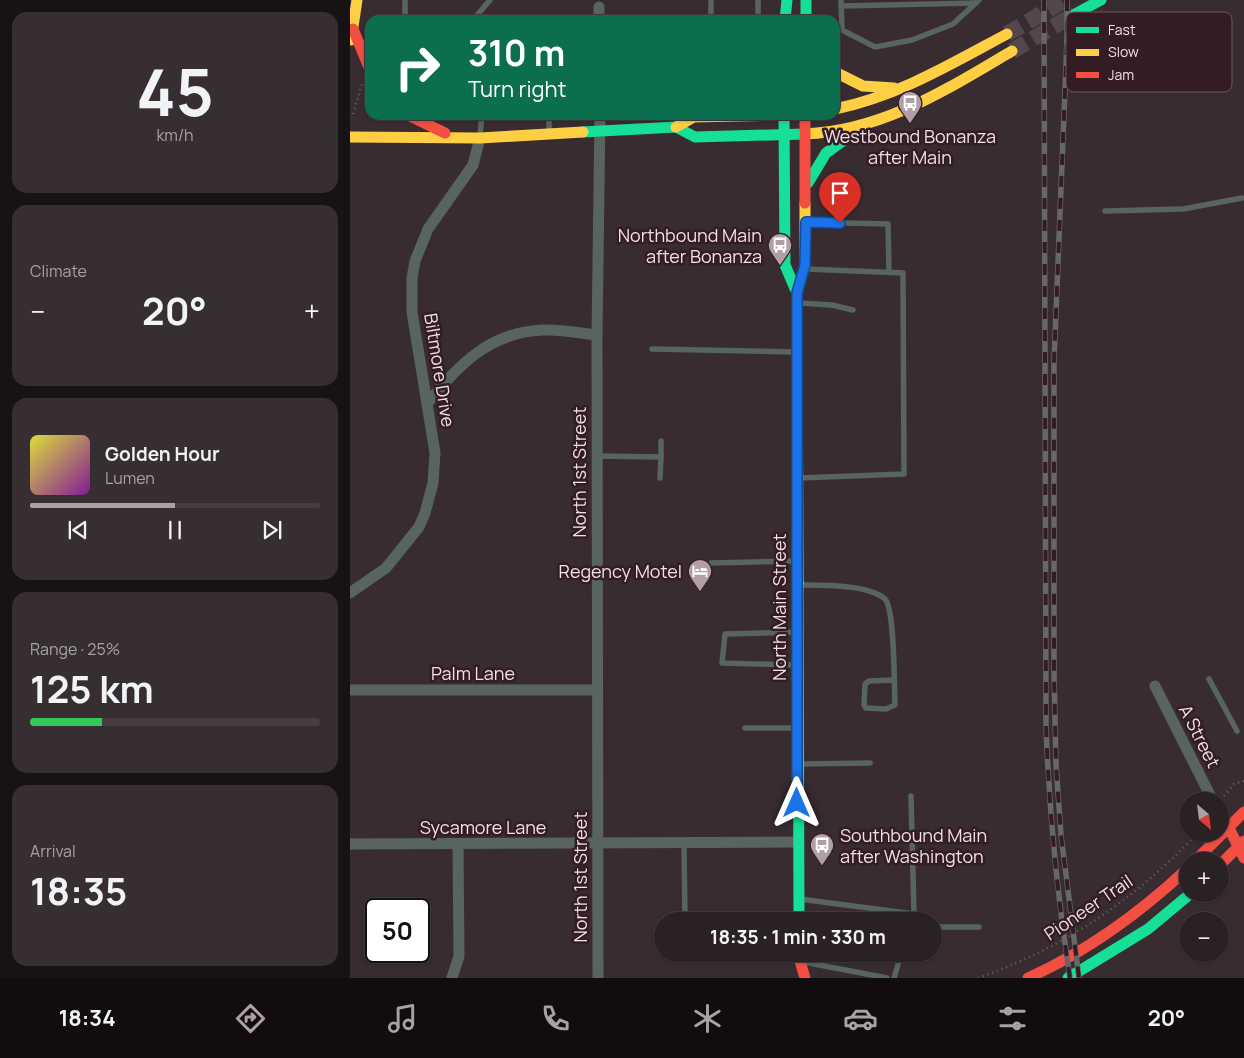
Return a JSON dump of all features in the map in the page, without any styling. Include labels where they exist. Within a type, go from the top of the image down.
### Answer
[{"type":"main road","points":[[350,42],[357,0]]},
{"type":"main road","points":[[786,15],[787,0]]},
{"type":"main road","points":[[806,0],[806,15]]},
{"type":"main road","points":[[1079,12],[1100,0]]},
{"type":"main road","points":[[353,29],[365,63]]},
{"type":"main road","points":[[840,108],[873,100],[906,87],[1007,34]]},
{"type":"main road","points":[[806,187],[821,158],[831,146],[864,126],[917,105],[1012,51]]},
{"type":"main road","points":[[840,76],[868,88],[906,87]]},
{"type":"main road","points":[[419,120],[454,136]]},
{"type":"main road","points":[[350,138],[454,136],[480,138],[676,127],[689,120]]},
{"type":"main road","name":"North Main Street","points":[[787,120],[795,134],[806,187],[804,269],[797,298],[799,912]]},
{"type":"main road","name":"North Main Street","points":[[797,298],[785,265],[795,134],[802,120]]},
{"type":"main road","points":[[676,127],[695,137],[831,133],[864,126]]},
{"type":"main road","points":[[1244,812],[1229,828],[1241,844],[1244,858]]},
{"type":"main road","points":[[1204,852],[1214,842]]},
{"type":"main road","points":[[1229,855],[1241,844]]},
{"type":"main road","points":[[1028,978],[1058,963],[1108,933],[1138,912],[1179,876]]},
{"type":"main road","points":[[1068,978],[1148,929],[1180,902]]},
{"type":"main road","points":[[800,962],[800,978]]},
{"type":"main road","points":[[801,962],[805,978]]},
{"type":"street","points":[[599,7],[599,15]]},
{"type":"street","name":"North 1st Street","points":[[598,978],[597,335],[600,120]]},
{"type":"street","name":"Biltmore Drive","points":[[350,593],[386,568],[419,527],[425,513],[433,483],[435,453],[412,312],[412,278],[415,261],[428,228],[473,165],[480,138]]},
{"type":"street","points":[[427,404],[470,356],[513,333],[544,329],[597,335]]},
{"type":"street","name":"A Street","points":[[1155,686],[1208,792]]},
{"type":"street","name":"Palm Lane","points":[[350,690],[597,690]]},
{"type":"street","name":"Sycamore Lane","points":[[350,844],[797,842]]},
{"type":"street","points":[[452,978],[459,956],[458,844]]},
{"type":"lane","points":[[404,15],[405,0]]},
{"type":"lane","points":[[477,15],[490,0]]},
{"type":"lane","points":[[711,0],[711,15]]},
{"type":"lane","points":[[758,0],[758,15]]},
{"type":"lane","points":[[977,1],[953,24],[912,40],[875,47],[842,30],[841,3],[977,1]]},
{"type":"lane","points":[[480,138],[482,120]]},
{"type":"lane","points":[[549,120],[549,133]]},
{"type":"lane","points":[[1105,211],[1183,209],[1242,198]]},
{"type":"lane","points":[[806,222],[888,224],[889,272]]},
{"type":"lane","points":[[797,478],[904,474],[903,274],[901,272],[804,269]]},
{"type":"lane","points":[[797,298],[853,310]]},
{"type":"lane","points":[[652,349],[797,352]]},
{"type":"lane","points":[[660,478],[661,440]]},
{"type":"lane","points":[[597,456],[661,457]]},
{"type":"lane","points":[[711,563],[797,561]]},
{"type":"lane","points":[[797,585],[827,585],[873,592],[886,600],[891,613],[894,680],[895,705],[886,709],[866,708],[864,705],[866,684],[869,682],[894,680]]},
{"type":"lane","points":[[797,632],[724,634],[722,663],[797,665]]},
{"type":"lane","points":[[1209,679],[1237,731]]},
{"type":"lane","points":[[745,728],[797,728]]},
{"type":"lane","points":[[797,764],[870,763]]},
{"type":"lane","points":[[911,796],[914,912]]},
{"type":"lane","points":[[684,844],[685,912]]},
{"type":"lane","points":[[798,899],[899,912]]},
{"type":"lane","points":[[942,928],[979,927]]},
{"type":"lane","points":[[821,962],[887,978]]},
{"type":"lane","points":[[894,978],[899,962]]},
{"type":"path","points":[[353,114],[365,80]]},
{"type":"path","points":[[1227,792],[1234,784],[1244,781]]},
{"type":"path","name":"Pioneer Trail","points":[[978,978],[1012,966],[1054,946],[1086,927],[1127,899],[1156,875],[1189,842]]},
{"type":"tunnel","points":[[1007,34],[1065,0]]},
{"type":"tunnel","points":[[1012,51],[1066,19]]},
{"type":"railway","points":[[1044,0],[1046,725],[1054,852],[1070,978]]},
{"type":"railway","points":[[1067,0],[1067,12]]},
{"type":"railway","points":[[1066,65],[1054,362],[1054,672],[1056,765],[1061,835],[1079,978]]},
{"type":"traffic: fast","points":[[786,15],[787,0]]},
{"type":"traffic: fast","points":[[806,0],[806,15]]},
{"type":"traffic: fast","points":[[1079,12],[1101,0]]},
{"type":"traffic: fast","points":[[784,120],[785,265],[797,293]]},
{"type":"traffic: fast","points":[[583,132],[676,127],[695,137],[805,134]]},
{"type":"traffic: fast","points":[[808,183],[826,153],[854,133]]},
{"type":"traffic: fast","points":[[798,583],[799,912]]},
{"type":"traffic: fast","points":[[1068,978],[1148,929],[1180,902]]},
{"type":"traffic: slow","points":[[351,40],[357,0]]},
{"type":"traffic: slow","points":[[840,108],[881,96],[924,78],[1007,34]]},
{"type":"traffic: slow","points":[[805,134],[834,131],[861,125],[913,106],[963,80],[1012,51]]},
{"type":"traffic: slow","points":[[840,74],[863,86],[894,88]]},
{"type":"traffic: slow","points":[[676,127],[689,120]]},
{"type":"traffic: slow","points":[[350,137],[480,138],[583,132]]},
{"type":"traffic: slow","points":[[798,583],[797,293],[805,265],[805,203]]},
{"type":"traffic: jam","points":[[353,29],[365,58]]},
{"type":"traffic: jam","points":[[418,120],[445,133]]},
{"type":"traffic: jam","points":[[805,120],[805,203]]},
{"type":"traffic: jam","points":[[1204,852],[1244,812]]},
{"type":"traffic: jam","points":[[1229,828],[1244,858]]},
{"type":"traffic: jam","points":[[1229,856],[1244,841]]},
{"type":"traffic: jam","points":[[1028,978],[1072,956],[1112,930],[1179,876]]},
{"type":"traffic: jam","points":[[800,962],[805,978]]},
{"type":"place","name":"Westbound Bonanza after Main","points":[[910,124]]},
{"type":"place","name":"Northbound Main after Bonanza","points":[[780,266]]},
{"type":"place","name":"Regency Motel","points":[[700,592]]},
{"type":"place","name":"Southbound Main after Washington","points":[[822,866]]},
{"type":"route","points":[[797,803],[797,293],[805,265],[806,222],[840,223]]}]
